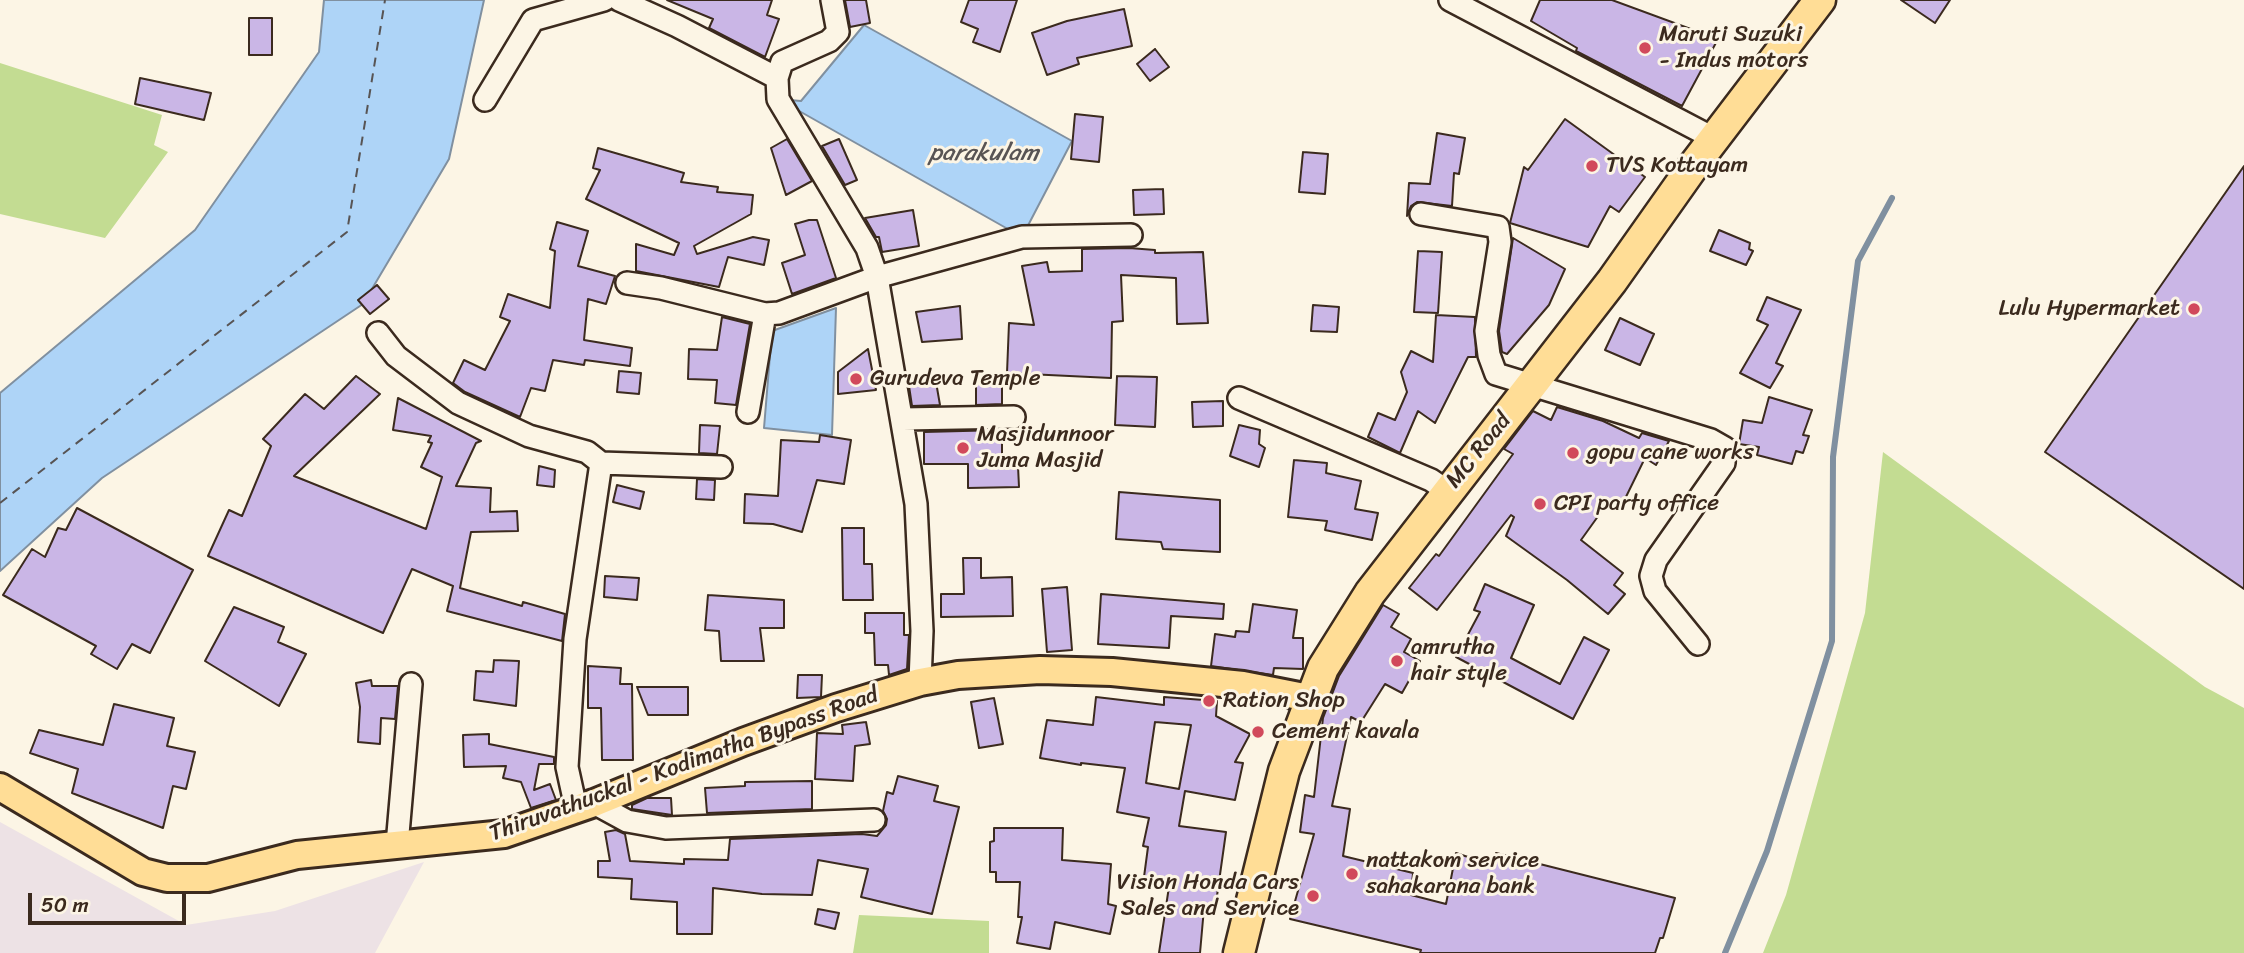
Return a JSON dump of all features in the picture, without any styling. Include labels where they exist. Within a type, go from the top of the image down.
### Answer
[{"type":"highway","name":"MC Road","points":[[1239,953],[1284,771],[1309,698],[1323,668],[1370,593],[1447,491],[1533,385],[1813,3]]},
{"type":"main road","name":"Thiruvathuckal - Kodimatha Bypass Road","points":[[0,787],[143,872],[167,878],[208,878],[297,855],[485,839],[585,806],[743,742],[920,682],[958,675],[1026,671],[1112,672],[1243,685],[1309,698]]},
{"type":"street","points":[[485,100],[533,20],[604,0]]},
{"type":"street","points":[[619,0],[677,26],[777,78]]},
{"type":"street","points":[[832,0],[838,32],[829,41],[782,62],[777,78],[778,99],[867,248],[877,277],[903,419],[919,541],[920,682]]},
{"type":"street","points":[[1450,0],[1715,139]]},
{"type":"street","points":[[1422,214],[1498,227],[1500,242],[1487,318],[1489,355],[1496,374],[1712,440],[1725,448],[1724,463],[1656,560],[1651,576],[1655,591],[1698,644]]},
{"type":"street","points":[[627,283],[661,288],[765,314],[779,313],[877,277],[1022,237],[1131,235]]},
{"type":"street","points":[[748,412],[765,314]]},
{"type":"street","points":[[378,333],[396,356],[458,403],[529,436],[587,452],[601,463],[721,467]]},
{"type":"street","points":[[1239,398],[1431,480],[1447,491]]},
{"type":"street","points":[[903,419],[1014,417]]},
{"type":"street","points":[[601,463],[575,639],[567,767],[585,806],[627,821],[666,828],[874,820]]},
{"type":"street","points":[[397,845],[411,684]]},
{"type":"shaded area","points":[[0,822],[186,925],[275,911],[424,862],[375,953],[0,953]]},
{"type":"green space","points":[[0,63],[162,115],[154,145],[168,152],[105,238],[0,214]]},
{"type":"green space","points":[[1883,452],[2205,687],[2244,708],[2244,953],[1763,953],[1786,895],[1865,613]]},
{"type":"green space","points":[[859,915],[989,921],[989,953],[853,953]]},
{"type":"water","points":[[324,0],[484,0],[449,159],[363,304],[102,478],[0,571],[0,393],[195,230],[319,52]]},
{"type":"water","name":"parakulam","points":[[864,25],[1072,141],[1022,237],[778,99],[801,101]]},
{"type":"water","points":[[836,308],[832,435],[764,428],[772,331]]},
{"type":"building","points":[[667,0],[772,0],[767,15],[779,19],[765,57],[709,28],[713,19]]},
{"type":"building","points":[[845,0],[866,0],[870,23],[850,27]]},
{"type":"building","points":[[969,0],[1017,0],[1000,52],[973,42],[978,29],[961,22]]},
{"type":"building","name":"Maruti Suzuki - Indus motors","points":[[1540,0],[1612,0],[1718,39],[1682,106],[1576,51],[1577,48],[1531,21]]},
{"type":"building","points":[[1901,0],[1950,0],[1935,23]]},
{"type":"building","points":[[1124,9],[1132,46],[1077,58],[1079,64],[1047,75],[1032,33],[1067,21]]},
{"type":"building","points":[[249,18],[272,18],[272,55],[249,55]]},
{"type":"building","points":[[1155,49],[1169,67],[1150,81],[1137,64]]},
{"type":"building","points":[[140,78],[211,93],[204,120],[135,104]]},
{"type":"building","points":[[1075,114],[1103,117],[1099,162],[1071,159]]},
{"type":"building","points":[[1565,119],[1645,177],[1619,212],[1610,206],[1588,247],[1510,223],[1524,167],[1528,170]]},
{"type":"building","points":[[1437,133],[1465,138],[1459,174],[1454,173],[1452,206],[1417,202],[1411,206],[1407,216],[1409,183],[1430,184]]},
{"type":"building","points":[[787,139],[812,181],[786,195],[771,148]]},
{"type":"building","points":[[839,139],[857,180],[845,185],[822,146]]},
{"type":"building","points":[[598,148],[684,173],[681,182],[718,187],[717,192],[753,195],[751,214],[694,246],[697,254],[753,237],[769,240],[764,265],[728,257],[719,287],[636,271],[636,244],[674,255],[679,243],[586,199],[600,170],[593,168]]},
{"type":"building","points":[[1303,152],[1328,154],[1325,194],[1299,192]]},
{"type":"building","name":"Lulu Hypermarket","points":[[2244,166],[2244,589],[2045,452]]},
{"type":"building","points":[[1163,189],[1164,214],[1134,215],[1133,190]]},
{"type":"building","points":[[913,210],[919,246],[882,252],[879,237],[876,237],[865,218]]},
{"type":"building","points":[[817,220],[836,278],[792,294],[782,263],[805,255],[795,224]]},
{"type":"building","points":[[557,222],[588,231],[578,266],[615,276],[606,304],[588,299],[584,340],[632,348],[630,366],[585,360],[584,365],[553,360],[545,391],[531,388],[520,417],[465,392],[453,383],[464,360],[485,370],[510,321],[500,317],[508,294],[550,308],[555,251],[550,249]]},
{"type":"building","points":[[1719,230],[1750,243],[1749,249],[1753,251],[1746,265],[1710,251]]},
{"type":"building","points":[[1513,238],[1565,269],[1549,305],[1507,354],[1502,352],[1499,331]]},
{"type":"building","points":[[1082,249],[1155,250],[1155,253],[1203,252],[1208,323],[1177,324],[1176,278],[1121,275],[1123,321],[1112,322],[1111,378],[1007,373],[1009,323],[1034,325],[1022,266],[1047,262],[1049,272],[1082,271]]},
{"type":"building","points":[[1418,251],[1442,252],[1438,313],[1414,312]]},
{"type":"building","points":[[377,285],[389,299],[370,314],[358,300]]},
{"type":"building","points":[[1767,297],[1801,310],[1776,363],[1783,366],[1770,388],[1740,373],[1768,325],[1757,320]]},
{"type":"building","points":[[1313,305],[1339,307],[1337,332],[1311,331]]},
{"type":"building","points":[[960,306],[962,339],[922,342],[916,312]]},
{"type":"building","points":[[1436,315],[1475,317],[1476,357],[1468,357],[1435,423],[1418,411],[1400,453],[1368,437],[1378,413],[1395,420],[1407,392],[1401,372],[1411,351],[1433,362]]},
{"type":"building","points":[[722,317],[750,324],[736,405],[715,403],[717,380],[688,379],[689,349],[717,350]]},
{"type":"building","points":[[1620,318],[1654,334],[1640,365],[1605,350]]},
{"type":"building","name":"Gurudeva Temple","points":[[868,349],[876,390],[838,394],[838,372]]},
{"type":"building","points":[[619,371],[641,373],[639,394],[617,392]]},
{"type":"building","points":[[1002,373],[1002,404],[976,405],[976,374]]},
{"type":"building","points":[[356,376],[380,394],[294,476],[426,529],[442,477],[421,467],[432,443],[428,442],[431,436],[393,430],[398,398],[481,441],[476,443],[456,486],[491,488],[490,512],[517,511],[518,531],[471,532],[460,588],[522,606],[523,602],[565,614],[562,641],[447,611],[453,586],[412,569],[383,633],[208,556],[229,510],[242,516],[271,446],[263,439],[305,394],[324,409]]},
{"type":"building","points":[[1117,376],[1157,377],[1155,427],[1115,425]]},
{"type":"building","points":[[936,382],[940,405],[912,406],[909,386]]},
{"type":"building","points":[[1769,397],[1812,410],[1803,435],[1809,436],[1803,453],[1796,451],[1792,464],[1757,455],[1759,447],[1739,444],[1743,420],[1762,423]]},
{"type":"building","points":[[1223,401],[1223,426],[1193,427],[1192,402]]},
{"type":"building","points":[[1557,407],[1603,421],[1639,438],[1642,433],[1669,441],[1656,465],[1645,458],[1621,507],[1609,501],[1581,540],[1623,573],[1614,585],[1625,594],[1608,614],[1567,580],[1506,536],[1514,517],[1511,515],[1437,610],[1409,588],[1436,554],[1439,556],[1513,454],[1504,449],[1533,411],[1551,420]]},
{"type":"building","points":[[700,425],[720,426],[717,454],[699,453]]},
{"type":"building","points":[[1239,425],[1260,430],[1259,444],[1265,448],[1259,467],[1230,456]]},
{"type":"building","name":"Masjidunnoor Juma Masjid","points":[[1002,430],[1002,466],[1018,466],[1019,487],[968,488],[968,464],[924,464],[924,432]]},
{"type":"building","points":[[820,435],[851,440],[844,484],[817,480],[802,532],[773,524],[744,523],[745,494],[778,496],[781,440],[819,442]]},
{"type":"building","points":[[1294,460],[1327,463],[1326,473],[1361,481],[1355,509],[1378,513],[1372,540],[1325,530],[1327,521],[1288,517]]},
{"type":"building","points":[[539,466],[555,470],[554,487],[537,485]]},
{"type":"building","points":[[697,479],[715,480],[714,500],[696,499]]},
{"type":"building","points":[[617,485],[644,492],[640,509],[613,502]]},
{"type":"building","points":[[1119,492],[1220,500],[1220,552],[1163,549],[1161,542],[1116,539]]},
{"type":"building","points":[[77,508],[193,570],[150,653],[132,644],[117,669],[91,654],[96,646],[3,595],[32,549],[45,557],[58,528],[66,530]]},
{"type":"building","points":[[842,528],[864,528],[864,564],[872,564],[873,600],[843,600]]},
{"type":"building","points":[[963,558],[981,558],[981,578],[1012,577],[1013,616],[941,617],[941,594],[964,594]]},
{"type":"building","points":[[605,576],[639,578],[637,600],[604,597]]},
{"type":"building","points":[[1485,584],[1534,605],[1511,658],[1560,684],[1584,637],[1609,650],[1573,719],[1456,657],[1480,612],[1474,610]]},
{"type":"building","points":[[1067,587],[1072,650],[1047,652],[1042,589]]},
{"type":"building","points":[[1101,594],[1224,604],[1223,619],[1171,616],[1169,648],[1098,644]]},
{"type":"building","points":[[708,595],[784,600],[784,628],[760,628],[764,661],[721,661],[719,631],[705,630]]},
{"type":"building","points":[[1253,604],[1297,610],[1293,638],[1303,638],[1303,669],[1274,668],[1273,675],[1211,666],[1215,634],[1235,637],[1236,631],[1249,632]]},
{"type":"building","points":[[1383,605],[1399,614],[1391,627],[1411,639],[1404,652],[1420,661],[1402,693],[1385,684],[1361,722],[1351,717],[1332,806],[1350,809],[1343,856],[1413,873],[1411,895],[1446,904],[1456,853],[1495,866],[1496,853],[1675,898],[1663,938],[1660,938],[1655,953],[1420,953],[1421,950],[1290,919],[1314,834],[1300,832],[1305,795],[1314,797],[1323,718],[1339,676]]},
{"type":"building","points":[[234,607],[284,627],[278,642],[306,654],[279,706],[205,661]]},
{"type":"building","points":[[865,613],[904,613],[904,635],[909,635],[907,669],[889,675],[888,665],[875,665],[874,633],[865,633]]},
{"type":"building","points":[[494,660],[519,661],[516,706],[474,700],[476,671],[493,672]]},
{"type":"building","points":[[588,666],[621,668],[620,684],[632,684],[633,760],[602,760],[601,708],[588,708]]},
{"type":"building","points":[[798,675],[822,675],[821,697],[797,698]]},
{"type":"building","points":[[371,680],[372,686],[398,686],[395,719],[381,718],[380,744],[358,742],[360,707],[356,683]]},
{"type":"building","points":[[637,687],[688,687],[688,715],[648,715]]},
{"type":"building","points":[[1096,697],[1164,705],[1164,697],[1217,701],[1216,716],[1250,734],[1235,762],[1243,763],[1235,800],[1185,791],[1179,826],[1226,832],[1215,910],[1204,908],[1200,953],[1159,953],[1170,880],[1144,877],[1148,847],[1143,846],[1149,818],[1117,812],[1125,768],[1081,765],[1040,758],[1047,720],[1093,725]],"holes":[[[1155,722],[1191,725],[1179,789],[1146,783]]]},
{"type":"building","points":[[994,698],[1003,744],[979,748],[971,702]]},
{"type":"building","points":[[114,704],[174,718],[167,746],[195,752],[186,789],[173,786],[163,828],[72,793],[78,769],[30,753],[39,730],[103,745]]},
{"type":"building","points":[[866,722],[870,744],[855,746],[853,781],[815,779],[817,733],[843,734],[842,725]]},
{"type":"building","points":[[489,734],[489,744],[554,757],[554,764],[539,764],[534,790],[550,784],[556,800],[531,808],[521,782],[503,778],[506,766],[464,767],[463,735]]},
{"type":"building","points":[[898,776],[938,786],[934,801],[959,807],[932,914],[861,897],[868,869],[818,860],[812,895],[762,894],[713,888],[712,934],[677,934],[677,902],[631,899],[632,879],[598,877],[598,861],[610,861],[605,832],[616,830],[625,834],[630,861],[684,864],[684,859],[728,860],[730,839],[862,834],[877,836],[886,825],[887,819],[883,811],[887,792],[893,794]]},
{"type":"building","points":[[812,781],[812,809],[707,813],[705,788],[745,786],[745,782]]},
{"type":"building","points":[[647,798],[671,798],[672,815],[632,809],[632,805]]},
{"type":"building","points":[[994,828],[1063,828],[1062,860],[1111,864],[1108,904],[1116,906],[1110,934],[1055,922],[1050,949],[1017,943],[1022,917],[1018,917],[1020,882],[996,882],[996,872],[990,872],[990,842],[994,841]]},
{"type":"building","points":[[818,909],[839,913],[835,929],[815,924]]},
{"type":"waterway","points":[[1725,953],[1767,851],[1832,641],[1833,457],[1858,261],[1892,198]]},
{"type":"ferry route","points":[[0,503],[347,232],[385,0]]},
{"type":"place","name":"Maruti Suzuki - Indus motors","points":[[1645,48]]},
{"type":"place","name":"TVS Kottayam","points":[[1592,166]]},
{"type":"place","name":"Lulu Hypermarket","points":[[2194,309]]},
{"type":"place","name":"Gurudeva Temple","points":[[856,379]]},
{"type":"place","name":"Masjidunnoor Juma Masjid","points":[[963,448]]},
{"type":"place","name":"gopu cane works","points":[[1573,453]]},
{"type":"place","name":"CPI party office","points":[[1540,504]]},
{"type":"place","name":"amrutha hair style","points":[[1397,661]]},
{"type":"place","name":"Ration Shop","points":[[1209,701]]},
{"type":"place","name":"Cement kavala","points":[[1258,732]]},
{"type":"place","name":"nattakom service sahakarana bank","points":[[1352,874]]},
{"type":"place","name":"Vision Honda Cars Sales and Service","points":[[1313,896]]}]
